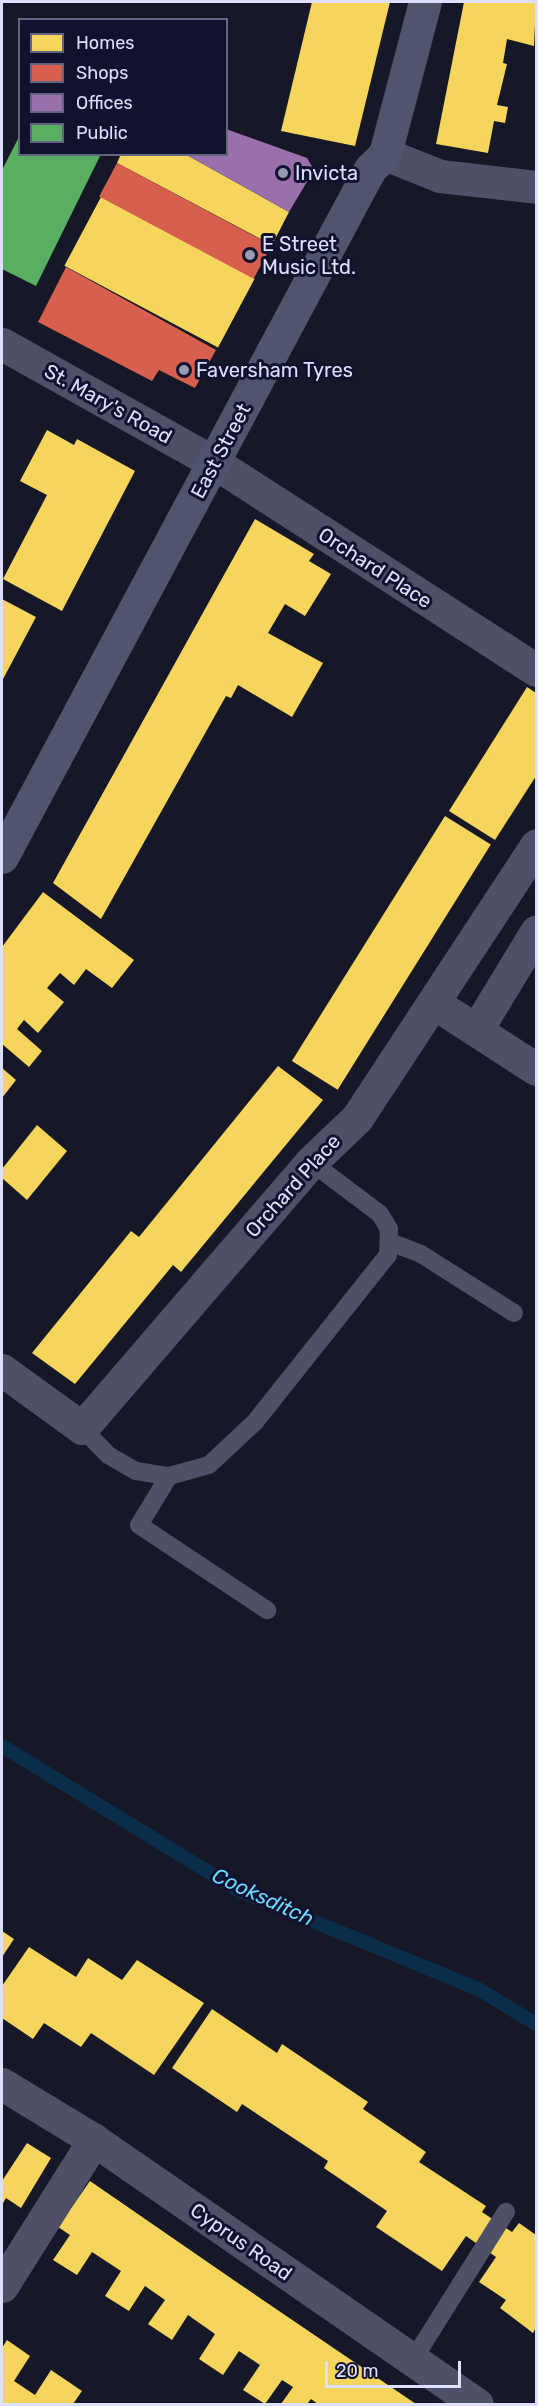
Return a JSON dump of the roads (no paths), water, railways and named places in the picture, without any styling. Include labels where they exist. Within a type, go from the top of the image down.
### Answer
[{"type":"main road","name":"East Street","points":[[3,852],[215,463],[370,169],[385,154],[425,2]]},
{"type":"street","points":[[385,154],[440,176],[537,187]]},
{"type":"street","name":"St. Mary's Road","points":[[2,344],[215,463]]},
{"type":"street","name":"Orchard Place","points":[[215,463],[537,670]]},
{"type":"street","name":"Orchard Place","points":[[82,1428],[311,1162],[357,1118],[535,850]]},
{"type":"street","points":[[477,1029],[537,932]]},
{"type":"street","points":[[434,1003],[537,1069]]},
{"type":"street","points":[[2,1370],[82,1428]]},
{"type":"street","name":"Cyprus Road","points":[[2,2084],[94,2140],[477,2404]]},
{"type":"street","points":[[2,2286],[94,2140]]},
{"type":"lane","points":[[82,1428],[108,1455],[136,1471],[169,1476],[209,1465],[255,1422],[380,1269],[390,1242],[380,1214],[311,1162]]},
{"type":"lane","points":[[390,1242],[421,1254],[514,1313]]},
{"type":"lane","points":[[169,1476],[139,1525],[267,1610]]},
{"type":"lane","points":[[413,2360],[506,2212]]},
{"type":"waterway","name":"Cooksditch","points":[[2,1746],[240,1891],[480,1990],[536,2024]]},
{"type":"place","name":"Invicta","points":[[283,173]]},
{"type":"place","name":"E Street Music Ltd.","points":[[250,255]]},
{"type":"place","name":"Faversham Tyres","points":[[184,370]]}]
